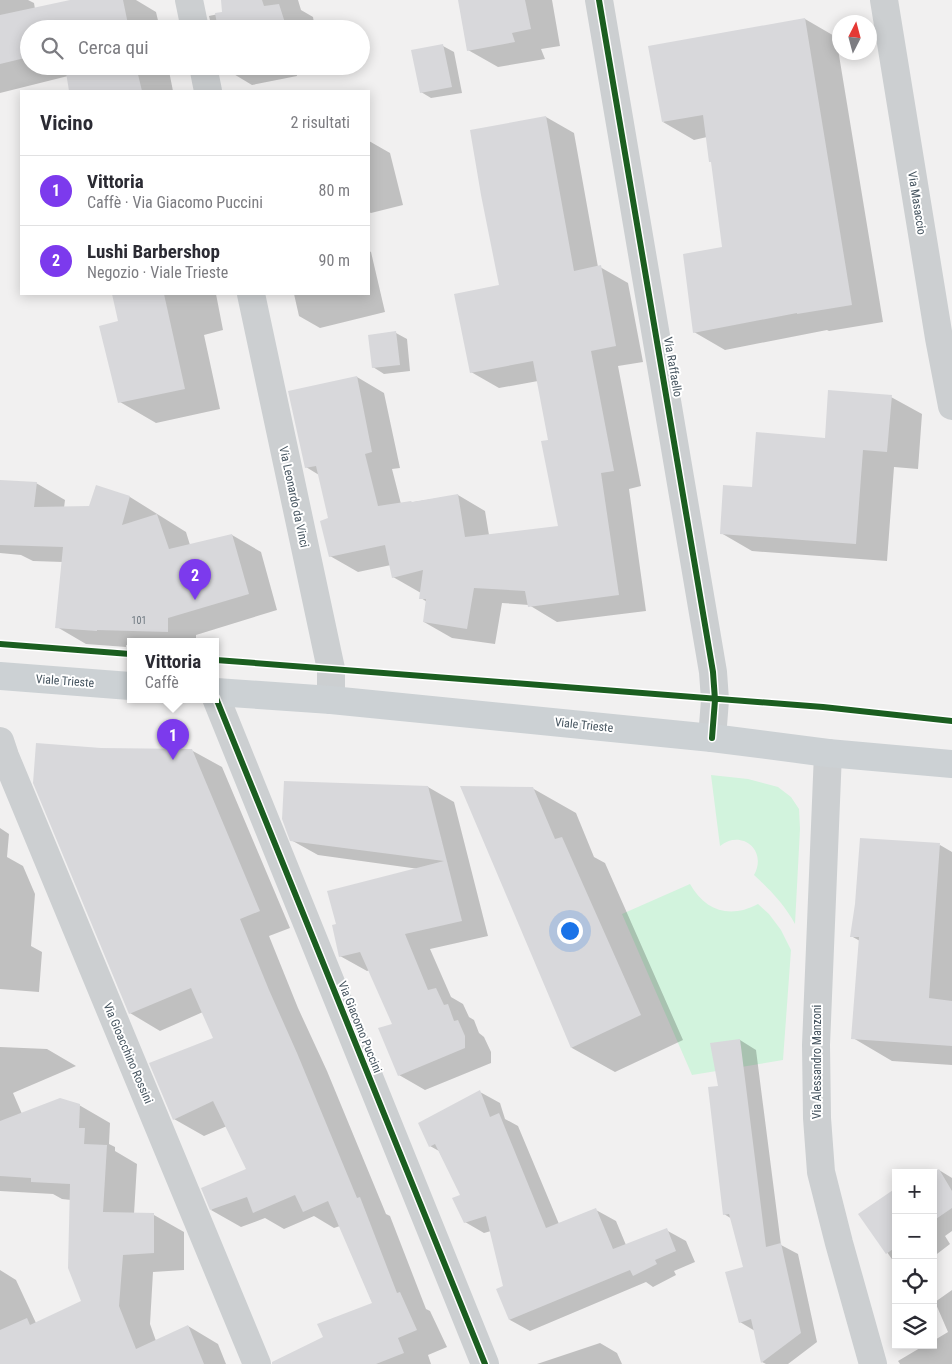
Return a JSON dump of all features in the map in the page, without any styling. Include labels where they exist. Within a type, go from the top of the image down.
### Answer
[{"type":"main road","name":"Viale Trieste","points":[[0,676],[127,686]]},
{"type":"main road","name":"Viale Trieste","points":[[219,692],[331,700],[712,738],[828,753],[952,764]]},
{"type":"street","points":[[188,0],[193,20]]},
{"type":"street","name":"Via Raffaello","points":[[600,0],[713,672],[715,700],[712,738]]},
{"type":"street","name":"Via Masaccio","points":[[884,0],[939,338],[952,406]]},
{"type":"street","points":[[205,75],[208,90]]},
{"type":"street","name":"Via Leonardo da Vinci","points":[[251,295],[331,669],[331,700]]},
{"type":"street","name":"Via Giacomo Puccini","points":[[218,703],[485,1364]]},
{"type":"street","name":"Via Gioacchino Rossini","points":[[0,741],[12,775],[257,1364]]},
{"type":"street","name":"Via Alessandro Manzoni","points":[[828,753],[816,1045],[817,1118],[821,1172],[873,1364]]},
{"type":"green space","points":[[711,775],[748,779],[778,787],[791,797],[799,809],[800,829],[795,924],[766,886],[754,875],[758,858],[755,850],[744,841],[736,840],[728,841],[720,846]]},
{"type":"green space","points":[[690,884],[703,901],[719,910],[738,911],[758,904],[769,914],[781,930],[791,950],[783,1060],[692,1075],[622,914]]},
{"type":"building","points":[[70,0],[123,0],[127,20],[20,20],[20,59],[0,64],[0,15]]},
{"type":"building","points":[[221,0],[262,0],[264,6],[279,4],[284,20],[216,20],[215,13],[222,12]]},
{"type":"building","points":[[458,0],[525,0],[531,29],[512,33],[515,42],[467,51]]},
{"type":"building","points":[[805,18],[852,305],[797,313],[693,333],[683,254],[722,247],[711,162],[709,162],[703,115],[662,122],[648,46]]},
{"type":"building","points":[[443,44],[452,87],[420,93],[411,50]]},
{"type":"building","points":[[66,75],[138,75],[142,90],[69,90]]},
{"type":"building","points":[[546,116],[574,271],[601,265],[616,346],[591,351],[614,471],[601,473],[619,595],[528,607],[525,591],[474,588],[467,629],[423,622],[426,599],[419,599],[423,570],[392,578],[385,545],[329,557],[320,521],[328,518],[316,466],[305,468],[288,391],[357,376],[372,452],[365,454],[378,506],[458,494],[465,537],[558,526],[541,441],[548,440],[533,361],[470,373],[454,294],[499,285],[470,130]]},
{"type":"building","points":[[112,295],[164,295],[185,389],[118,403],[99,326],[118,321]]},
{"type":"building","points":[[396,331],[400,365],[372,368],[368,335]]},
{"type":"building","points":[[828,390],[892,395],[887,452],[863,450],[856,544],[720,534],[723,485],[752,487],[756,432],[825,438]]},
{"type":"building","points":[[0,480],[37,482],[34,507],[89,506],[96,485],[130,496],[122,525],[157,514],[169,549],[232,534],[249,594],[168,618],[168,632],[97,631],[55,628],[63,547],[0,545]]},
{"type":"building","points":[[36,743],[101,748],[192,749],[260,911],[240,919],[357,1198],[360,1197],[397,1293],[400,1292],[417,1330],[398,1338],[404,1353],[376,1364],[272,1364],[272,1362],[323,1337],[317,1324],[372,1303],[328,1201],[303,1212],[295,1195],[253,1213],[247,1197],[210,1210],[201,1188],[246,1169],[213,1101],[173,1120],[149,1063],[213,1038],[191,988],[129,1014],[33,783]]},
{"type":"building","points":[[284,781],[428,786],[462,921],[405,934],[428,990],[436,988],[444,1005],[448,1004],[454,1021],[458,1020],[465,1036],[465,1048],[398,1076],[378,1028],[392,1024],[360,952],[339,957],[332,925],[336,924],[327,891],[444,861],[290,841],[282,819]]},
{"type":"building","points":[[460,786],[533,787],[555,839],[562,837],[641,1015],[571,1048]]},
{"type":"building","points":[[860,838],[940,843],[929,998],[952,1001],[952,1046],[851,1039],[859,937],[850,937],[855,904]]},
{"type":"building","points":[[740,1039],[766,1247],[781,1243],[801,1333],[761,1363],[751,1319],[739,1323],[725,1272],[743,1267],[729,1214],[723,1215],[708,1087],[718,1086],[710,1043]]},
{"type":"building","points":[[480,1090],[490,1117],[499,1113],[546,1228],[596,1208],[613,1249],[667,1228],[676,1251],[655,1260],[657,1264],[633,1276],[630,1270],[509,1320],[496,1289],[503,1286],[486,1216],[464,1223],[452,1198],[460,1195],[435,1144],[429,1147],[418,1123]]},
{"type":"building","points":[[60,1098],[80,1104],[79,1128],[85,1128],[84,1144],[107,1145],[103,1212],[154,1213],[154,1253],[123,1255],[119,1306],[136,1349],[188,1325],[204,1364],[0,1364],[0,1330],[27,1318],[30,1325],[81,1301],[68,1268],[70,1184],[31,1182],[31,1178],[0,1176],[0,1121]]},
{"type":"building","points":[[939,1169],[952,1191],[952,1208],[937,1218],[937,1214],[937,1170]]},
{"type":"building","points":[[892,1191],[892,1250],[886,1254],[858,1214]]},
{"type":"cycle path","points":[[599,0],[713,672],[715,700],[712,738]]},
{"type":"cycle path","points":[[0,644],[127,654]]},
{"type":"cycle path","points":[[219,660],[823,707],[952,721]]},
{"type":"cycle path","points":[[218,703],[485,1364]]},
{"type":"place","name":"Lushi Barbershop","points":[[195,600]]},
{"type":"place","name":"Vittoria","points":[[173,760]]}]
